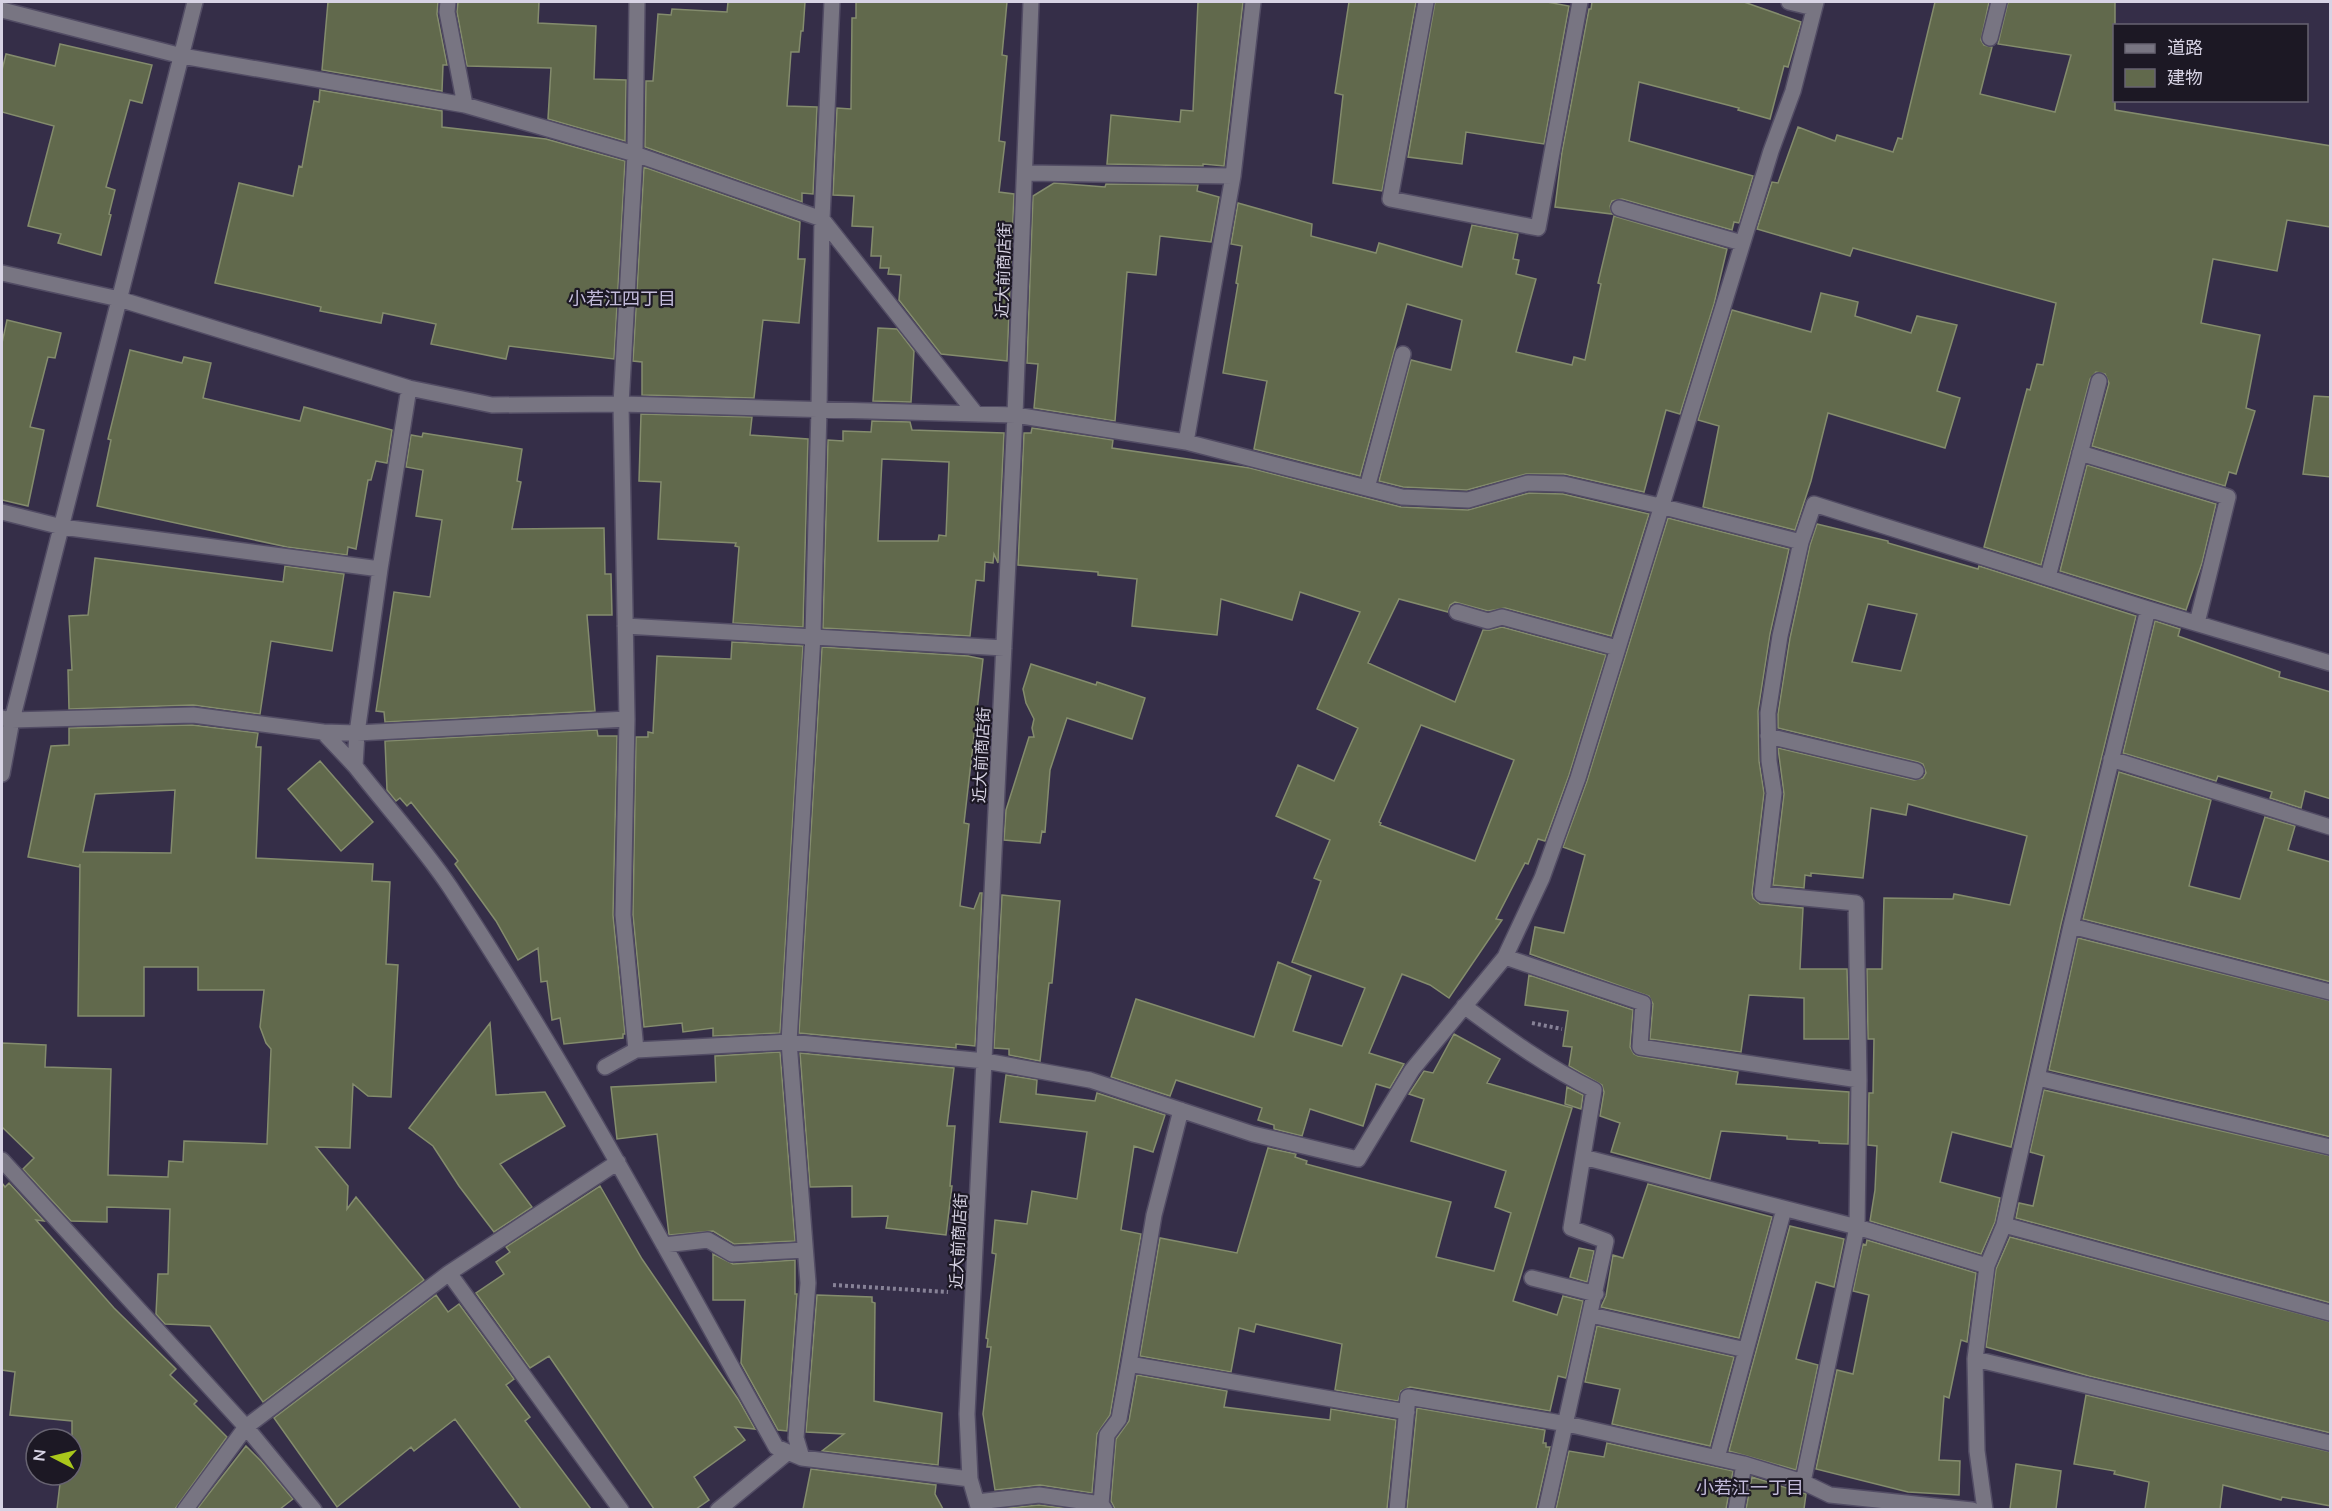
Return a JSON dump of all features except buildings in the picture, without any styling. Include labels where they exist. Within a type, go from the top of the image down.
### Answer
[{"type":"street","points":[[2,774],[7,719],[63,527],[195,2]]},
{"type":"street","points":[[448,2],[447,12],[465,105]]},
{"type":"street","points":[[636,1050],[623,915],[627,719],[621,404],[635,154],[637,2]]},
{"type":"street","points":[[802,1458],[796,1438],[808,1283],[789,1042],[813,635],[822,219],[832,2]]},
{"type":"street","name":"近大前商店街","points":[[978,1506],[970,1479],[967,1414],[1015,416],[1031,2]]},
{"type":"street","points":[[1186,442],[1233,176],[1254,2]]},
{"type":"street","points":[[1426,2],[1390,199],[1538,228],[1580,2]]},
{"type":"street","points":[[605,1067],[636,1050],[789,1042],[985,1061],[1090,1080],[1253,1134],[1358,1159],[1412,1070],[1504,957],[1542,878],[1566,812],[1771,151],[1793,92],[1815,5],[1789,2]]},
{"type":"street","points":[[1990,38],[1998,2]]},
{"type":"street","points":[[2,10],[182,56],[465,105],[635,154],[822,219],[976,414]]},
{"type":"street","points":[[1025,173],[1233,176]]},
{"type":"street","points":[[1619,208],[1742,243]]},
{"type":"street","points":[[2,273],[119,299],[409,388],[492,405],[621,404],[1015,416],[1186,442],[1402,497],[1468,500],[1528,483],[1564,484],[1801,542]]},
{"type":"street","points":[[1367,488],[1403,354]]},
{"type":"street","points":[[2048,577],[2099,381]]},
{"type":"street","points":[[355,766],[357,734],[380,569],[409,388]]},
{"type":"street","points":[[2080,453],[2228,497],[2197,623]]},
{"type":"street","points":[[1803,1482],[1857,1227],[1859,1080],[1856,903],[1762,894],[1774,793],[1769,761],[1768,713],[1780,636],[1801,542],[1814,504],[2148,609],[2331,663]]},
{"type":"street","points":[[2,512],[63,527],[380,569]]},
{"type":"street","points":[[1985,1509],[1977,1451],[1975,1359],[1987,1266],[2004,1225],[2111,759],[2148,609]]},
{"type":"street","points":[[1457,612],[1488,621],[1502,616],[1617,648]]},
{"type":"street","points":[[625,626],[813,635],[1004,648]]},
{"type":"street","points":[[7,719],[192,715],[323,732],[357,734],[627,719]]},
{"type":"street","points":[[323,732],[355,766],[449,885],[618,1162],[776,1447],[802,1458],[970,1479]]},
{"type":"street","points":[[1768,736],[1916,771]]},
{"type":"street","points":[[2111,759],[2331,827]]},
{"type":"street","points":[[2072,926],[2331,992]]},
{"type":"street","points":[[1504,957],[1643,1003],[1640,1047],[1859,1080]]},
{"type":"street","points":[[1464,1006],[1526,1052],[1561,1074],[1594,1090],[1571,1228],[1606,1241],[1567,1424],[1546,1509]]},
{"type":"street","points":[[2038,1078],[2331,1147]]},
{"type":"street","points":[[978,1506],[1039,1495],[1103,1507],[1107,1435],[1119,1419],[1155,1215],[1181,1110]]},
{"type":"street","points":[[1583,1157],[1857,1227],[1987,1266]]},
{"type":"street","points":[[2,1160],[246,1427],[314,1509]]},
{"type":"street","points":[[185,1509],[246,1427],[449,1273],[618,1162]]},
{"type":"street","points":[[1717,1458],[1784,1209]]},
{"type":"street","points":[[2004,1225],[2331,1313]]},
{"type":"street","points":[[664,1245],[708,1240],[732,1254],[806,1250]]},
{"type":"street","points":[[449,1273],[621,1509]]},
{"type":"street","points":[[1532,1278],[1596,1294]]},
{"type":"street","points":[[1591,1315],[1746,1350]]},
{"type":"street","points":[[1975,1359],[2331,1443]]},
{"type":"street","points":[[1129,1364],[1407,1412]]},
{"type":"street","points":[[1397,1509],[1408,1397],[1567,1424],[1744,1464],[1803,1482],[1830,1495],[1972,1509]]},
{"type":"street","points":[[718,1509],[787,1453]]},
{"type":"street","points":[[1736,1509],[1744,1464]]},
{"type":"path","points":[[1523,1021],[1562,1029]]},
{"type":"path","points":[[808,1283],[973,1294]]},
{"type":"district","name":"小若江四丁目","points":[[622,298]]},
{"type":"district","name":"小若江一丁目","points":[[1750,1487]]}]
